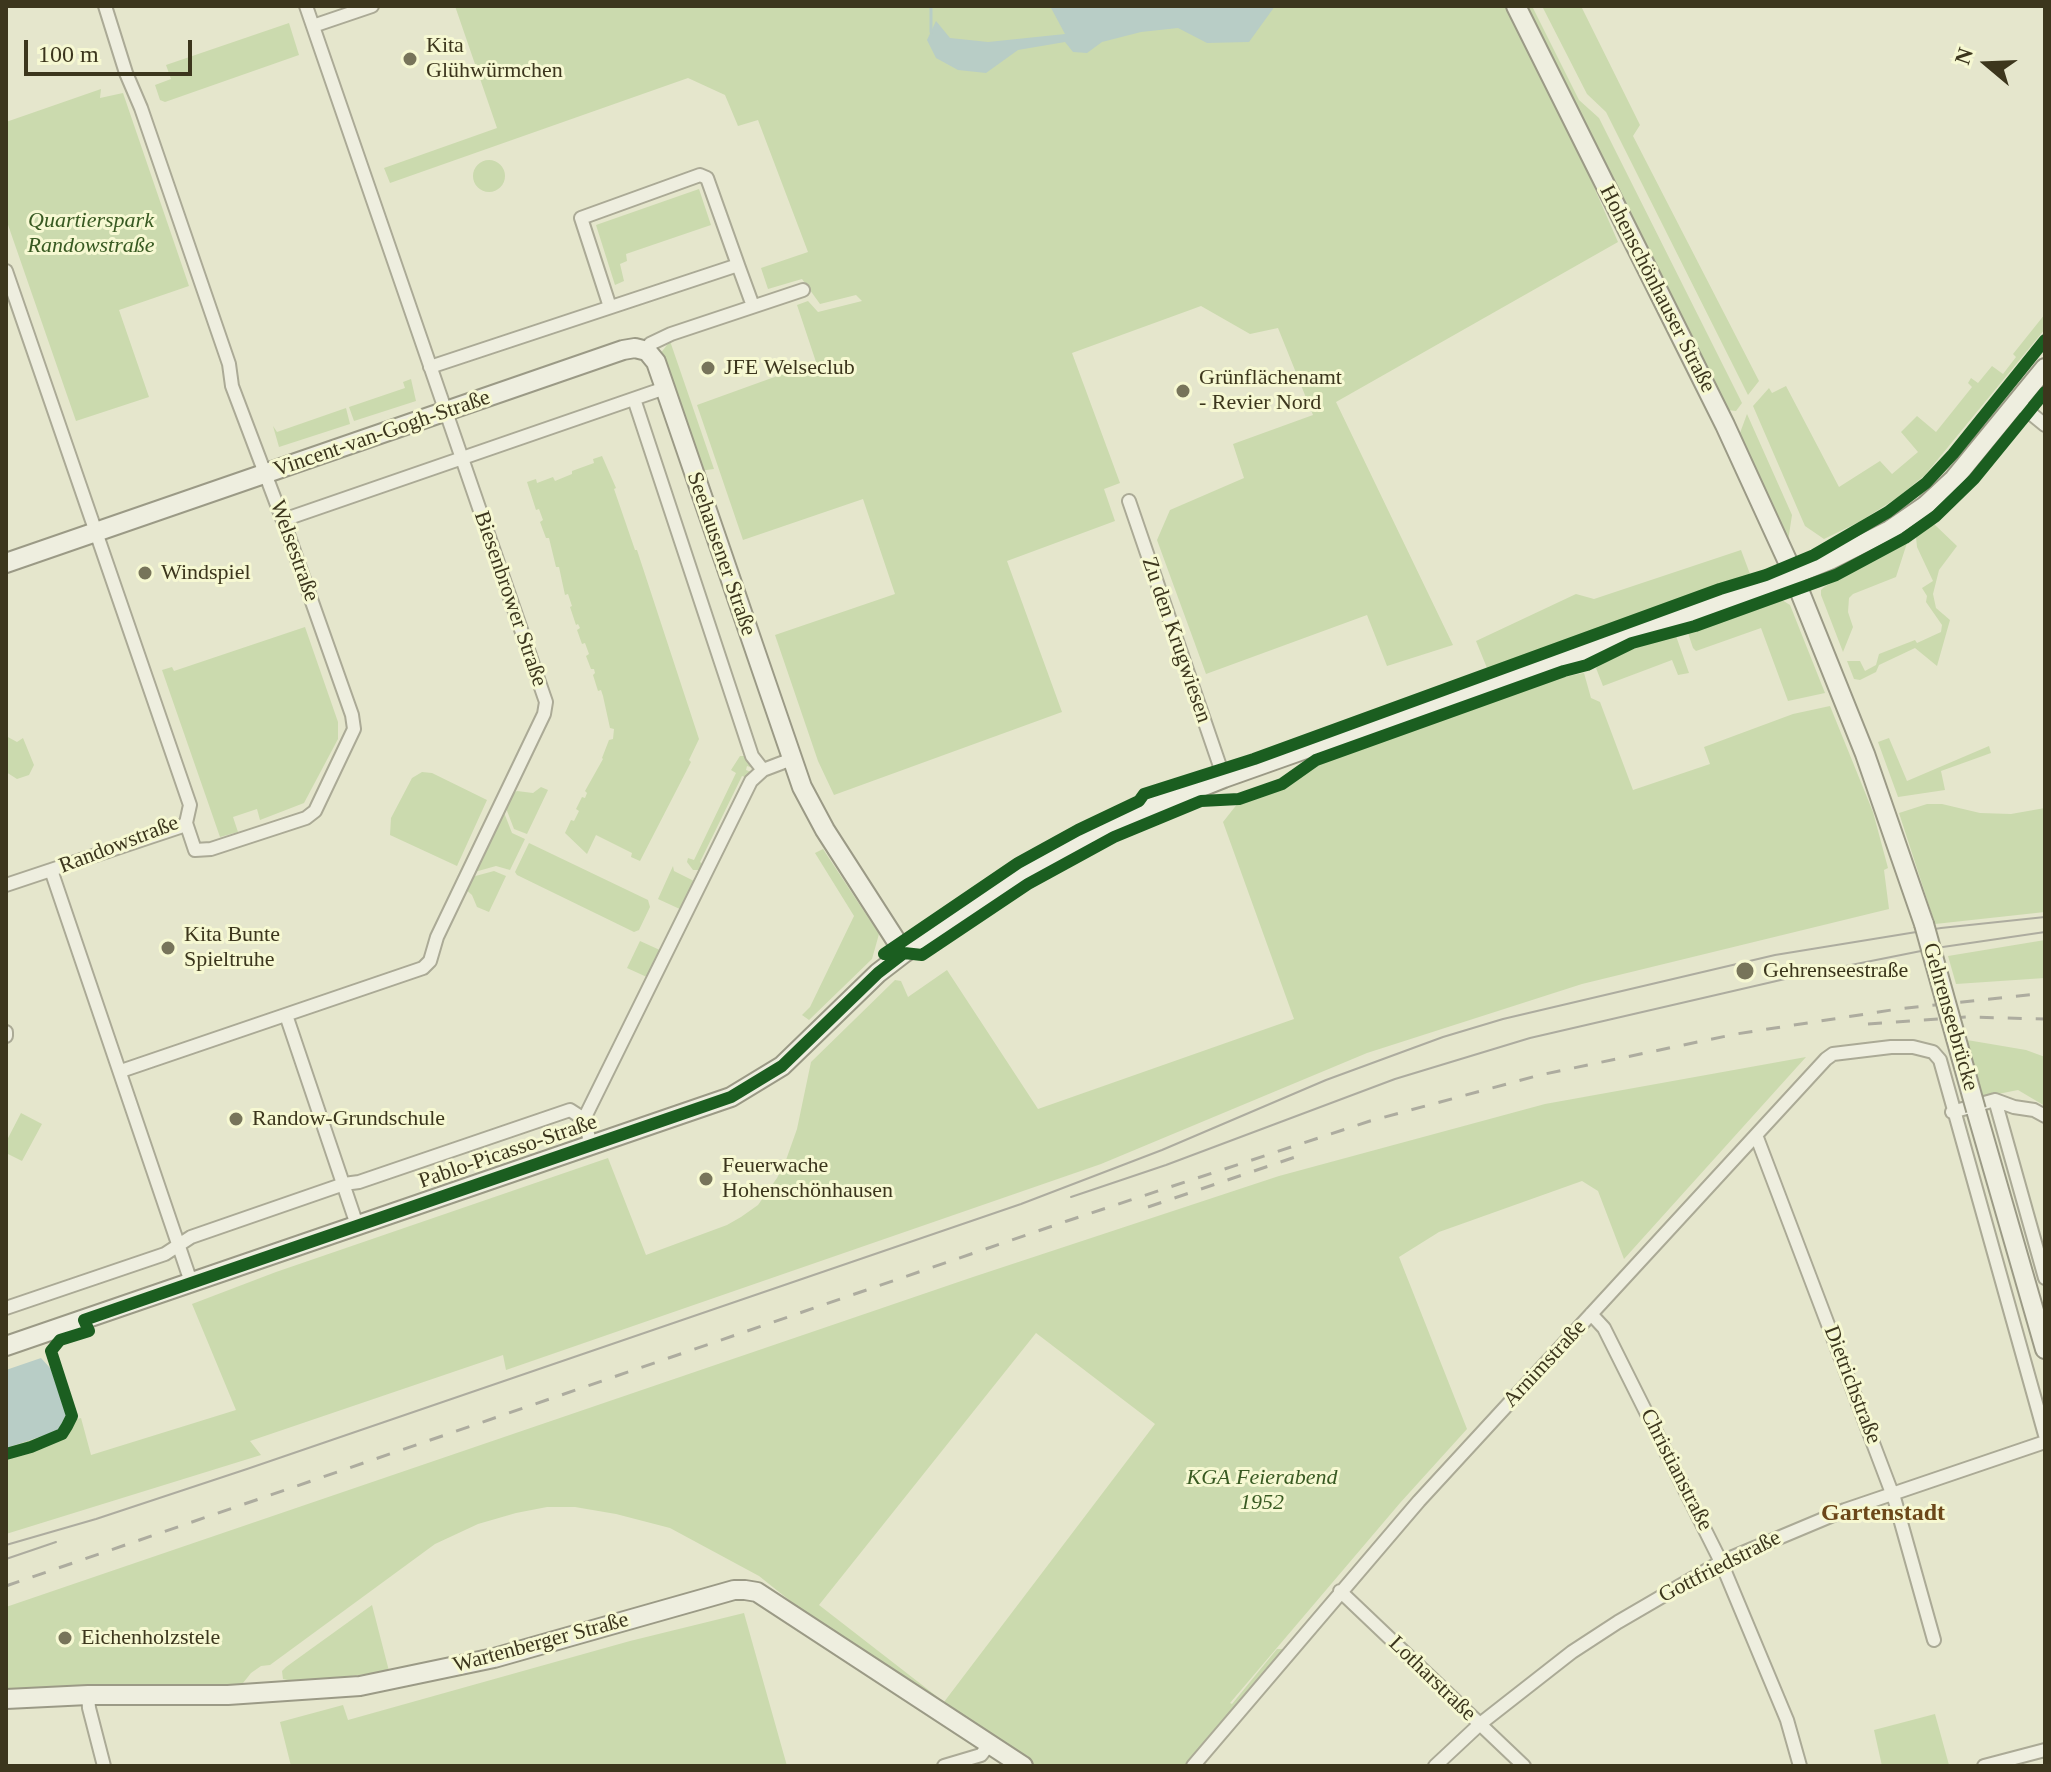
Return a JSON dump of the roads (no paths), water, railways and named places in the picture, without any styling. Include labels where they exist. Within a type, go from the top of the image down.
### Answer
[{"type":"main road","name":"Hohenschönhauser Straße","points":[[1516,6],[1731,436],[1794,575]]},
{"type":"main road","name":"Vincent-van-Gogh-Straße","points":[[6,563],[629,349],[647,351]]},
{"type":"main road","name":"Seehausener Straße","points":[[647,351],[656,362],[792,759],[812,809],[904,953]]},
{"type":"main road","name":"Pablo-Picasso-Straße","points":[[6,1346],[722,1101],[766,1078],[878,973],[904,953],[1048,860],[1149,808],[1224,778],[1794,575],[1876,537],[1925,506],[1962,470],[2045,368]]},
{"type":"main road","name":"Gehrenseebrücke","points":[[1794,575],[1865,754],[1924,924],[2045,1349]]},
{"type":"main road","name":"Wartenberger Straße","points":[[6,1699],[273,1693],[391,1681],[494,1658],[734,1590],[745,1590],[757,1592],[1023,1766]]},
{"type":"street","name":"Welsestraße","points":[[105,6],[224,349],[232,386],[283,520],[352,715],[354,729],[315,811],[306,818],[211,849],[195,850],[186,823]]},
{"type":"street","name":"Biesenbrower Straße","points":[[121,1071],[423,968],[430,961],[437,937],[544,714],[546,702],[306,6]]},
{"type":"street","points":[[313,26],[372,6]]},
{"type":"street","points":[[610,307],[581,218],[700,175],[707,178],[753,306]]},
{"type":"street","points":[[430,367],[738,265]]},
{"type":"street","name":"Randowstraße","points":[[6,271],[190,805],[186,823],[51,870],[191,1282]]},
{"type":"street","name":"Vincent-van-Gogh-Straße","points":[[647,351],[650,344],[671,334],[803,290]]},
{"type":"street","points":[[283,520],[665,388]]},
{"type":"street","name":"Seehausener Straße","points":[[634,399],[752,756],[763,770]]},
{"type":"street","points":[[2018,403],[2045,425]]},
{"type":"street","name":"Zu den Krugwiesen","points":[[1129,501],[1224,778]]},
{"type":"street","points":[[591,1145],[584,1119],[751,781],[763,770],[792,759]]},
{"type":"street","points":[[6,885],[51,870]]},
{"type":"street","points":[[286,1015],[357,1225]]},
{"type":"street","name":"Arnimstraße","points":[[1193,1766],[1340,1591],[1826,1059],[1833,1054],[1891,1047],[1913,1047],[1933,1052],[1940,1060],[1952,1112]]},
{"type":"street","points":[[1995,1100],[2045,1278]]},
{"type":"street","points":[[2045,1116],[1995,1100],[1952,1112],[2045,1435]]},
{"type":"street","name":"Pablo-Picasso-Straße","points":[[6,1308],[165,1254],[191,1237],[570,1110],[584,1119]]},
{"type":"street","name":"Dietrichstraße","points":[[1756,1135],[1893,1494],[1934,1640]]},
{"type":"street","name":"Christianstraße","points":[[1591,1314],[1604,1328],[1721,1562],[1787,1720],[1800,1766]]},
{"type":"street","name":"Gottfriedstraße","points":[[1435,1766],[1480,1724],[1572,1652],[1721,1562],[1808,1524],[2045,1442]]},
{"type":"street","name":"Lotharstraße","points":[[1340,1591],[1524,1766]]},
{"type":"street","points":[[88,1695],[104,1766]]},
{"type":"street","points":[[944,1766],[981,1755],[989,1745]]},
{"type":"street","points":[[1984,1766],[2045,1750]]},
{"type":"water","points":[[1050,6],[1275,6],[1249,42],[1207,43],[1178,28],[1141,32],[1102,42],[1087,53],[1073,52],[1065,42],[1018,50],[986,73],[958,70],[936,58],[927,40],[936,21],[950,38],[988,42],[1065,34]]},
{"type":"water","points":[[41,1358],[51,1369],[66,1415],[58,1431],[6,1448],[6,1370]]},
{"type":"waterway","points":[[931,6],[931,32]]},
{"type":"tram line","points":[[6,1545],[247,1469],[1021,1204],[1162,1150],[1326,1080],[1443,1037],[1503,1019],[1775,955],[1941,928],[2045,917]]},
{"type":"tram line","points":[[1071,1197],[1166,1165],[1395,1079],[1530,1038],[1811,973],[1936,948],[2045,932]]},
{"type":"tram line","points":[[6,1559],[56,1542]]},
{"type":"railway","points":[[6,1586],[1067,1221],[1370,1121],[1540,1075],[1736,1034],[1898,1009],[2045,993]]},
{"type":"railway","points":[[1868,1024],[1967,1017],[2045,1019]]},
{"type":"railway","points":[[1148,1207],[1307,1153]]},
{"type":"place","name":"Kita Glühwürmchen","points":[[410,59]]},
{"type":"place","name":"JFE Welseclub","points":[[708,368]]},
{"type":"place","name":"Grünflächenamt - Revier Nord","points":[[1183,391]]},
{"type":"place","name":"Windspiel","points":[[145,573]]},
{"type":"place","name":"Kita Bunte Spieltruhe","points":[[168,948]]},
{"type":"place","name":"Gehrenseestraße","points":[[1745,971]]},
{"type":"place","name":"Randow-Grundschule","points":[[236,1119]]},
{"type":"place","name":"Feuerwache Hohenschönhausen","points":[[706,1179]]},
{"type":"place","name":"Eichenholzstele","points":[[65,1638]]},
{"type":"district","name":"Gartenstadt","points":[[1883,1514]]},
{"type":"park label","name":"Quartierspark Randowstraße","points":[[91,234]]},
{"type":"park label","name":"KGA Feierabend 1952","points":[[1262,1490]]}]
